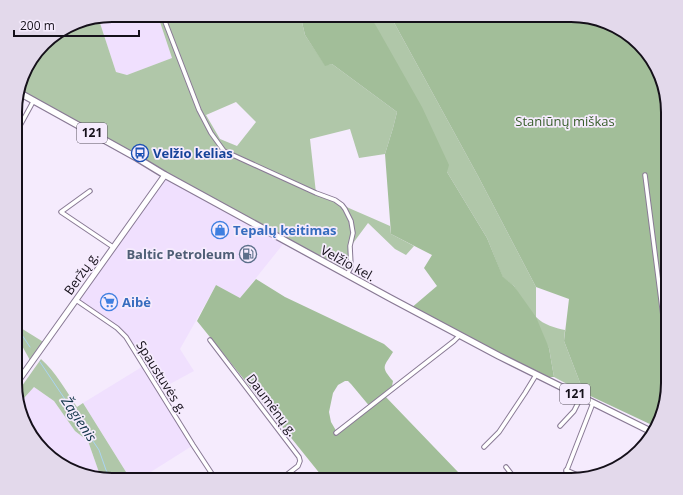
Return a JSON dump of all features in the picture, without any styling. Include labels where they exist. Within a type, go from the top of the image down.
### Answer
[{"type":"main road","name":"Velžio kel.","points":[[24,95],[165,175],[347,275],[536,375],[648,430]]},
{"type":"main road","name":"Beržų g.","points":[[22,376],[165,175]]},
{"type":"street","points":[[165,22],[199,110],[224,151],[316,193],[335,200],[345,209],[351,221],[353,233],[350,246],[350,269],[347,275]]},
{"type":"street","points":[[22,122],[34,100]]},
{"type":"street","points":[[645,175],[661,300]]},
{"type":"street","points":[[90,191],[61,212],[113,247]]},
{"type":"street","name":"Spaustuvės g.","points":[[76,300],[117,328],[126,337],[211,473]]},
{"type":"street","points":[[336,434],[454,342],[460,335]]},
{"type":"street","name":"Daumėnų g.","points":[[210,340],[299,457],[300,461],[298,466],[289,473]]},
{"type":"street","points":[[484,447],[499,432],[526,393],[536,375]]},
{"type":"street","points":[[560,426],[574,411],[581,397]]},
{"type":"street","points":[[565,473],[593,403]]},
{"type":"street","points":[[506,467],[511,473]]},
{"type":"street","points":[[566,470],[573,473]]},
{"type":"shaded area","points":[[160,22],[172,58],[127,75],[116,72],[100,23]]},
{"type":"shaded area","points":[[165,175],[284,243],[240,298],[216,285],[180,349],[194,371],[157,391],[192,446],[149,473],[127,473],[83,403],[145,365],[127,336],[80,301],[108,254]]},
{"type":"shaded area","points":[[34,387],[54,401],[75,431],[88,441],[99,472],[83,468],[67,461],[48,447],[31,423],[24,398]]},
{"type":"green space","points":[[160,22],[302,22],[305,35],[325,65],[332,64],[397,112],[385,154],[359,158],[350,129],[310,139],[316,193],[390,226],[391,234],[414,246],[406,255],[395,249],[368,223],[348,250],[350,265],[345,270],[347,275],[24,95],[31,72],[48,48],[72,31],[89,25],[100,23],[116,72],[127,75],[172,58]],"holes":[[[236,102],[256,122],[237,146],[220,139],[206,115]]]},
{"type":"green space","points":[[302,22],[374,22],[422,107],[449,165],[447,172],[487,238],[503,277],[514,286],[536,317],[549,348],[554,377],[541,377],[410,309],[437,286],[424,268],[432,255],[391,234],[385,154],[397,112],[332,64],[325,66],[305,35]]},
{"type":"green space","points":[[373,22],[394,22],[478,176],[536,287],[536,317],[546,324],[565,330],[564,341],[584,393],[554,377],[549,348],[514,286],[503,278],[487,238],[447,172]]},
{"type":"green space","name":"Staniūnų miškas","points":[[394,22],[577,22],[594,25],[616,34],[635,48],[642,57],[649,67],[656,83],[661,106],[661,389],[656,412],[651,424],[584,393],[564,341],[569,299],[536,287],[478,176]]},
{"type":"green space","points":[[256,279],[285,297],[384,344],[393,352],[385,366],[385,369],[393,381],[392,386],[383,394],[458,472],[319,473],[197,321],[216,285],[240,298]],"holes":[[[345,381],[348,381],[371,408],[338,434],[331,422],[329,412],[333,393],[338,385]]]},
{"type":"green space","points":[[22,329],[45,343],[31,362],[22,346]]},
{"type":"green space","points":[[41,359],[56,376],[77,407],[83,403],[127,473],[99,472],[88,441],[75,431],[54,401],[34,387],[24,398],[22,386]]},
{"type":"waterway","name":"Žagienis","points":[[22,335],[30,347]]},
{"type":"waterway","name":"Žagienis","points":[[40,362],[99,450],[108,473]]},
{"type":"place","name":"Velžio kelias","points":[[140,153]]},
{"type":"place","name":"Tepalų keitimas","points":[[220,230]]},
{"type":"place","name":"Baltic Petroleum","points":[[248,254]]},
{"type":"place","name":"Aibė","points":[[109,302]]}]
